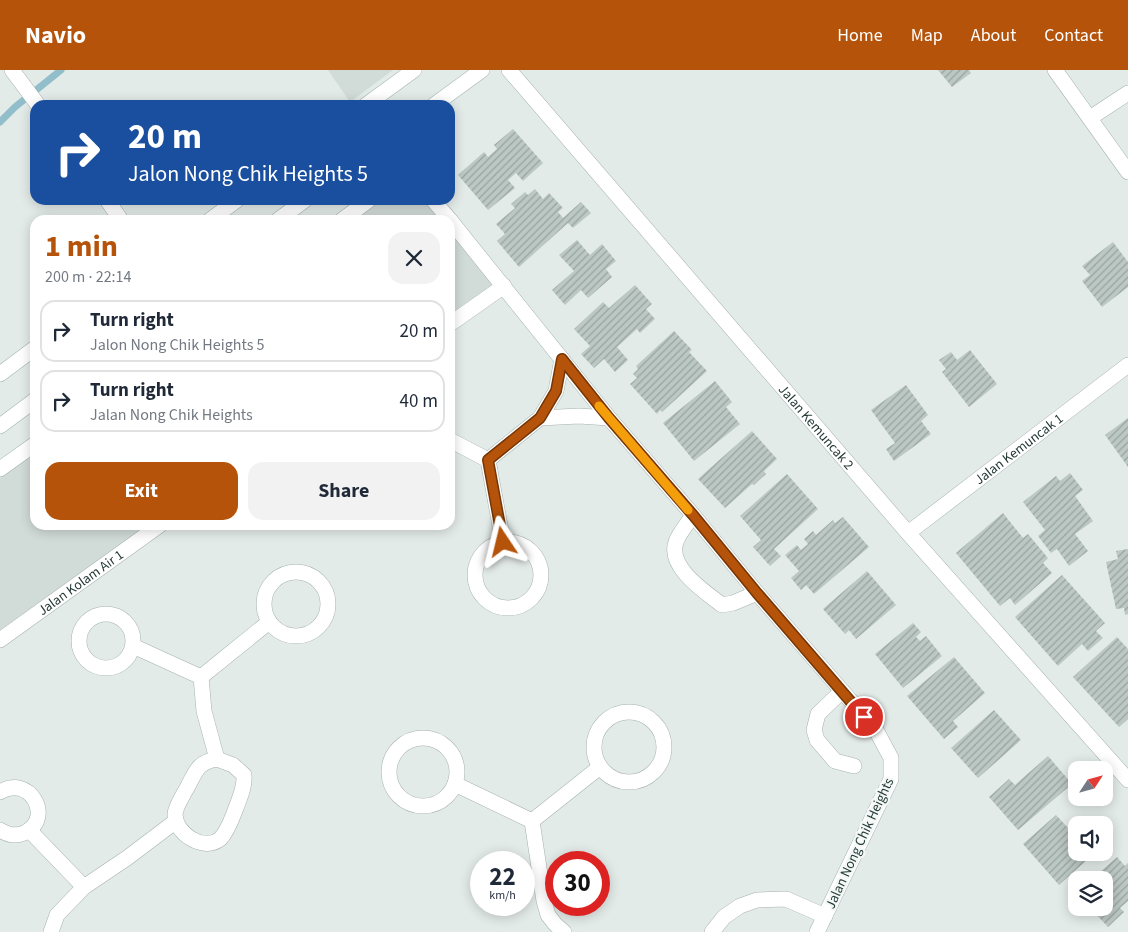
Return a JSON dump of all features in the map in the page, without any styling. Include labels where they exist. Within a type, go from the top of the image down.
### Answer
[{"type":"street","points":[[373,100],[414,70]]},
{"type":"street","points":[[441,100],[482,70]]},
{"type":"street","name":"Jalan Kemuncak 2","points":[[510,70],[908,533],[1128,780]]},
{"type":"street","points":[[1055,70],[1128,172]]},
{"type":"street","points":[[12,71],[34,100]]},
{"type":"street","points":[[1090,118],[1128,93]]},
{"type":"street","points":[[217,215],[230,205]]},
{"type":"street","points":[[285,215],[299,205]]},
{"type":"street","points":[[349,215],[362,205]]},
{"type":"street","name":"Jalan Nong Chik Heights","points":[[437,205],[446,215]]},
{"type":"street","name":"Jalan Nong Chik Heights","points":[[455,226],[609,418],[876,730],[891,758],[891,779],[817,932]]},
{"type":"street","points":[[455,320],[504,286]]},
{"type":"street","points":[[0,374],[30,352]]},
{"type":"street","points":[[488,460],[540,418],[556,391],[562,359]]},
{"type":"street","name":"Jalan Kemuncak 1","points":[[908,533],[1128,366]]},
{"type":"street","points":[[0,426],[30,404]]},
{"type":"street","points":[[540,418],[580,416],[609,418]]},
{"type":"street","points":[[455,443],[488,460]]},
{"type":"street","points":[[0,469],[30,448]]},
{"type":"street","points":[[488,460],[503,542]]},
{"type":"street","points":[[693,515],[675,543],[676,559],[687,577],[722,604],[733,604],[757,593]]},
{"type":"street","name":"Jalan Kolam Air 1","points":[[0,640],[153,530]]},
{"type":"street","points":[[503,542],[513,542],[524,546],[538,562],[541,572],[540,583],[530,601],[520,607],[509,609],[498,607],[488,602],[480,594],[475,584],[474,573],[477,562],[483,552],[492,545],[503,542]]},
{"type":"street","points":[[288,572],[308,574],[317,579],[324,587],[328,598],[325,620],[309,634],[298,637],[287,636],[269,622],[263,603],[270,584],[278,577],[288,572]]},
{"type":"street","points":[[201,677],[269,622]]},
{"type":"street","points":[[133,646],[201,677]]},
{"type":"street","points":[[201,677],[204,711],[217,759]]},
{"type":"street","points":[[842,691],[818,714],[814,730],[817,740],[835,761],[854,766]]},
{"type":"street","points":[[618,713],[640,714],[650,719],[658,728],[663,739],[663,750],[660,762],[653,772],[643,778],[626,781],[609,775],[600,767],[594,752],[595,735],[600,726],[609,718],[618,713]]},
{"type":"street","points":[[418,737],[436,740],[450,750],[455,761],[457,773],[455,784],[449,794],[441,801],[431,805],[420,806],[410,803],[400,798],[393,789],[389,779],[388,768],[391,757],[398,747],[407,740],[418,737]]},
{"type":"street","points":[[217,759],[233,765],[244,775],[245,784],[226,830],[219,839],[210,844],[200,843],[180,831],[175,812],[199,766],[207,761],[217,759]]},
{"type":"street","points":[[532,821],[600,767]]},
{"type":"street","points":[[455,784],[532,821]]},
{"type":"street","points":[[0,792],[12,788],[20,788],[32,796],[38,810],[37,817],[29,830],[22,834],[14,835],[0,830]]},
{"type":"street","points":[[51,932],[57,915],[84,887],[127,858],[176,821]]},
{"type":"street","points":[[532,821],[544,901],[548,915],[564,932]]},
{"type":"street","points":[[29,830],[84,887]]},
{"type":"street","points":[[712,932],[724,917],[740,906],[757,900],[786,899],[825,916]]},
{"type":"shaded area","points":[[328,70],[393,70],[353,100],[349,100]]},
{"type":"shaded area","points":[[375,205],[428,205],[436,215],[362,215]]},
{"type":"shaded area","points":[[455,238],[493,284],[455,311]]},
{"type":"shaded area","points":[[30,457],[30,530],[143,530],[0,630],[0,478]]},
{"type":"building","points":[[938,70],[969,70],[971,73],[952,87]]},
{"type":"building","points":[[513,129],[543,163],[523,181],[516,173],[508,180],[515,188],[488,210],[458,175],[484,152],[488,157],[497,149],[494,145]]},
{"type":"building","points":[[535,189],[543,199],[549,193],[563,208],[558,212],[563,218],[581,202],[591,213],[573,228],[568,223],[519,267],[497,241],[505,234],[496,224],[515,208],[511,204],[525,192],[528,195]]},
{"type":"building","points":[[577,240],[590,255],[602,244],[616,261],[606,269],[612,277],[588,298],[581,290],[565,305],[552,290],[574,271],[559,255]]},
{"type":"building","points":[[1113,242],[1128,262],[1128,287],[1102,307],[1082,281],[1090,275],[1082,266]]},
{"type":"building","points":[[635,285],[652,304],[646,309],[655,319],[640,333],[637,329],[617,347],[628,360],[615,372],[604,359],[594,368],[581,354],[590,346],[574,329],[603,302],[609,308]]},
{"type":"building","points":[[674,331],[692,350],[689,352],[707,371],[662,412],[660,410],[657,414],[630,384],[637,378],[633,374],[638,369],[636,366]]},
{"type":"building","points":[[970,350],[997,384],[969,407],[942,372],[946,369],[939,360],[951,352],[957,360]]},
{"type":"building","points":[[715,381],[732,402],[726,407],[740,424],[694,461],[663,423]]},
{"type":"building","points":[[906,385],[928,415],[921,421],[931,434],[894,461],[886,449],[895,443],[871,410]]},
{"type":"building","points":[[1128,418],[1128,467],[1105,435]]},
{"type":"building","points":[[752,431],[777,459],[764,471],[766,474],[725,508],[698,479]]},
{"type":"building","points":[[1070,473],[1083,490],[1075,496],[1093,521],[1075,534],[1088,551],[1069,566],[1057,549],[1051,553],[1038,536],[1045,530],[1023,502],[1056,476],[1060,481]]},
{"type":"building","points":[[787,474],[818,509],[774,549],[781,556],[770,566],[753,547],[761,540],[740,516]]},
{"type":"building","points":[[1003,513],[1023,538],[1028,534],[1048,558],[1043,563],[1052,573],[1015,605],[1010,598],[1000,606],[956,553]]},
{"type":"building","points":[[843,517],[869,547],[814,594],[806,585],[801,590],[791,578],[799,571],[785,555],[797,545],[801,550],[808,544],[804,539],[813,531],[816,535],[833,520],[835,523]]},
{"type":"building","points":[[1128,549],[1128,614],[1125,615],[1124,608],[1116,609],[1106,562],[1118,559],[1116,551]]},
{"type":"building","points":[[867,571],[896,605],[856,639],[849,630],[845,634],[823,609]]},
{"type":"building","points":[[1062,575],[1105,623],[1096,631],[1103,638],[1088,651],[1082,644],[1058,666],[1015,617]]},
{"type":"building","points":[[913,623],[921,632],[916,637],[920,641],[926,636],[942,656],[903,688],[875,654]]},
{"type":"building","points":[[1117,637],[1128,649],[1128,719],[1119,727],[1073,677]]},
{"type":"building","points":[[954,657],[985,693],[953,721],[958,727],[944,739],[907,696]]},
{"type":"building","points":[[994,710],[1021,740],[978,778],[951,748]]},
{"type":"building","points":[[1048,756],[1068,779],[1068,787],[1018,830],[989,797],[1009,779],[1015,785]]},
{"type":"building","points":[[1056,815],[1068,828],[1068,861],[1086,861],[1075,871],[1068,871],[1068,877],[1059,885],[1023,844]]},
{"type":"building","points":[[1117,857],[1125,866],[1128,863],[1128,901],[1120,908],[1124,912],[1108,927],[1098,916],[1113,916],[1113,871],[1101,871]]},
{"type":"waterway","points":[[0,122],[15,107],[61,70]]},
{"type":"slow traffic","points":[[599,406],[688,510]]},
{"type":"route","points":[[503,542],[488,460],[540,418],[556,391],[562,359],[609,418],[864,717]]}]
